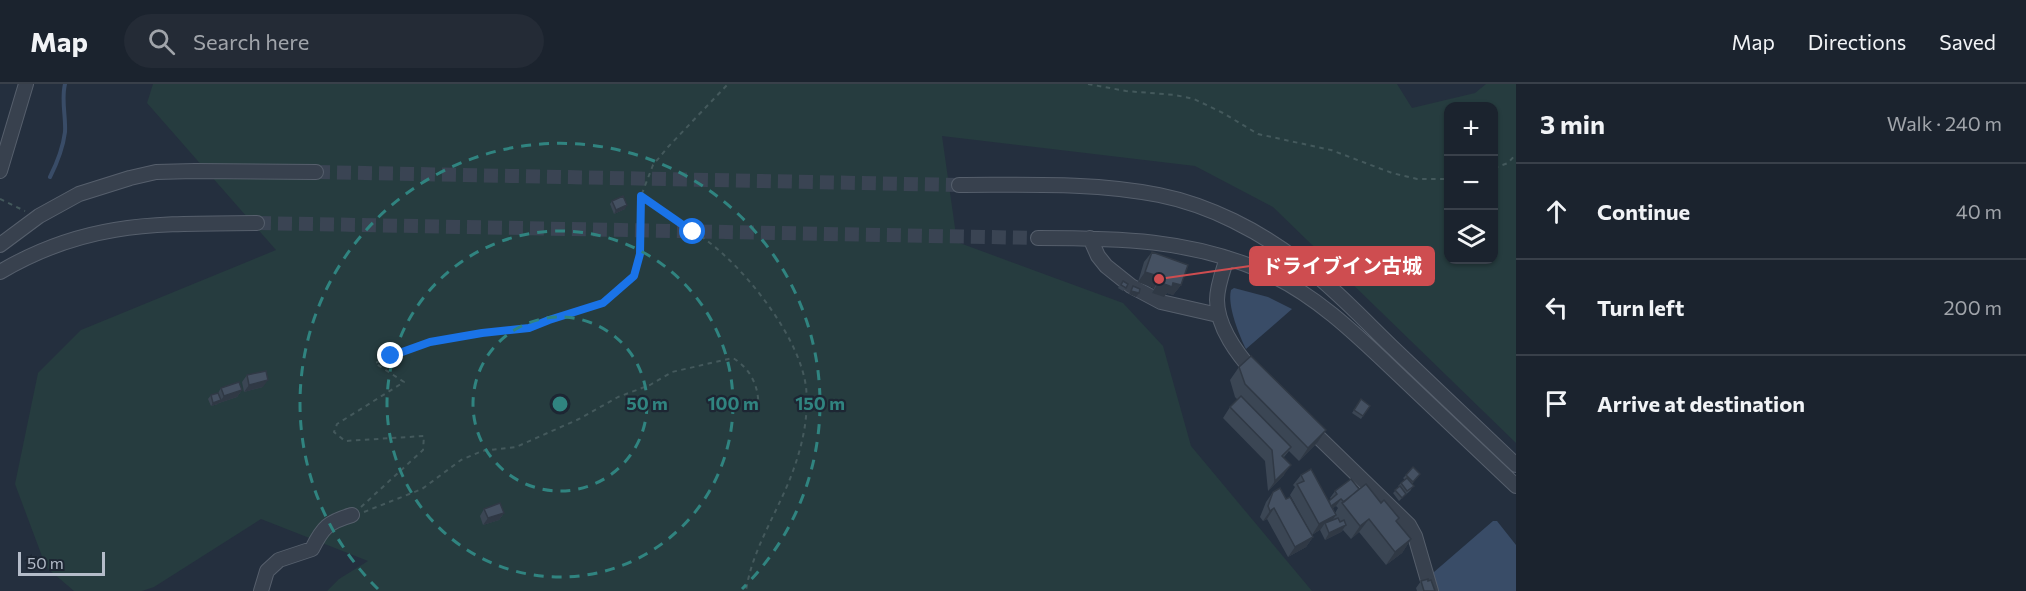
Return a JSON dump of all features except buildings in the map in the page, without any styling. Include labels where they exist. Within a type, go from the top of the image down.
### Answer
[{"type":"street","points":[[0,171],[26,84]]},
{"type":"street","points":[[0,245],[39,216],[80,194],[130,178],[156,172],[316,172]]},
{"type":"street","points":[[959,185],[1047,185],[1126,190],[1160,195],[1227,218],[1255,232],[1303,264],[1516,465]]},
{"type":"street","points":[[0,272],[21,260],[68,240],[121,228],[168,224],[257,223]]},
{"type":"street","points":[[1038,238],[1160,242],[1227,258],[1266,272],[1328,311],[1378,355],[1516,486]]},
{"type":"street","points":[[1090,238],[1098,256],[1106,266],[1131,286],[1161,302],[1218,315]]},
{"type":"street","points":[[1227,258],[1217,298],[1218,315],[1237,352],[1265,384]]},
{"type":"street","points":[[1298,417],[1409,525],[1415,536],[1431,591]]},
{"type":"street","points":[[261,591],[267,572],[279,560],[312,549],[322,530],[335,520],[352,515]]},
{"type":"path","points":[[352,515],[423,450],[423,436],[345,441],[334,432],[336,424],[404,382],[375,363],[430,342],[529,328],[603,303],[634,276],[640,254],[641,196],[653,165],[728,84]]},
{"type":"path","points":[[1088,84],[1194,99],[1223,112],[1258,134],[1331,150],[1392,173],[1417,179],[1444,179]]},
{"type":"path","points":[[1498,167],[1508,163],[1516,154]]},
{"type":"path","points":[[641,196],[722,252],[762,295],[794,352],[806,386],[803,434],[794,468],[753,564],[746,591]]},
{"type":"path","points":[[0,200],[27,212]]},
{"type":"path","points":[[352,515],[374,509],[422,489],[461,460],[482,451],[516,447],[579,419],[618,397],[650,385],[672,372],[732,358],[741,363],[754,381],[759,396],[758,409]]},
{"type":"green space","points":[[153,84],[1397,84],[1412,108],[1475,93],[1486,84],[1516,84],[1516,443],[1273,207],[1195,166],[942,136],[957,242],[1123,303],[1163,346],[1191,446],[1312,591],[327,591],[339,579],[368,561],[261,519],[154,587],[142,591],[74,591],[46,567],[15,484],[38,373],[81,330],[276,250],[147,103]]},
{"type":"water","points":[[1234,288],[1268,297],[1292,309],[1246,349],[1232,312],[1230,296]]},
{"type":"water","points":[[1493,521],[1497,521],[1516,545],[1516,591],[1437,591],[1433,579],[1434,572]]},
{"type":"waterway","points":[[50,177],[64,138],[65,84]]},
{"type":"tunnel","points":[[316,172],[959,185]]},
{"type":"tunnel","points":[[257,223],[1038,238]]},
{"type":"place","name":"ドライブイン古城","points":[[1159,279]]},
{"type":"route","points":[[391,356],[430,342],[529,328],[603,303],[634,276],[640,254],[641,196],[693,232]]}]
